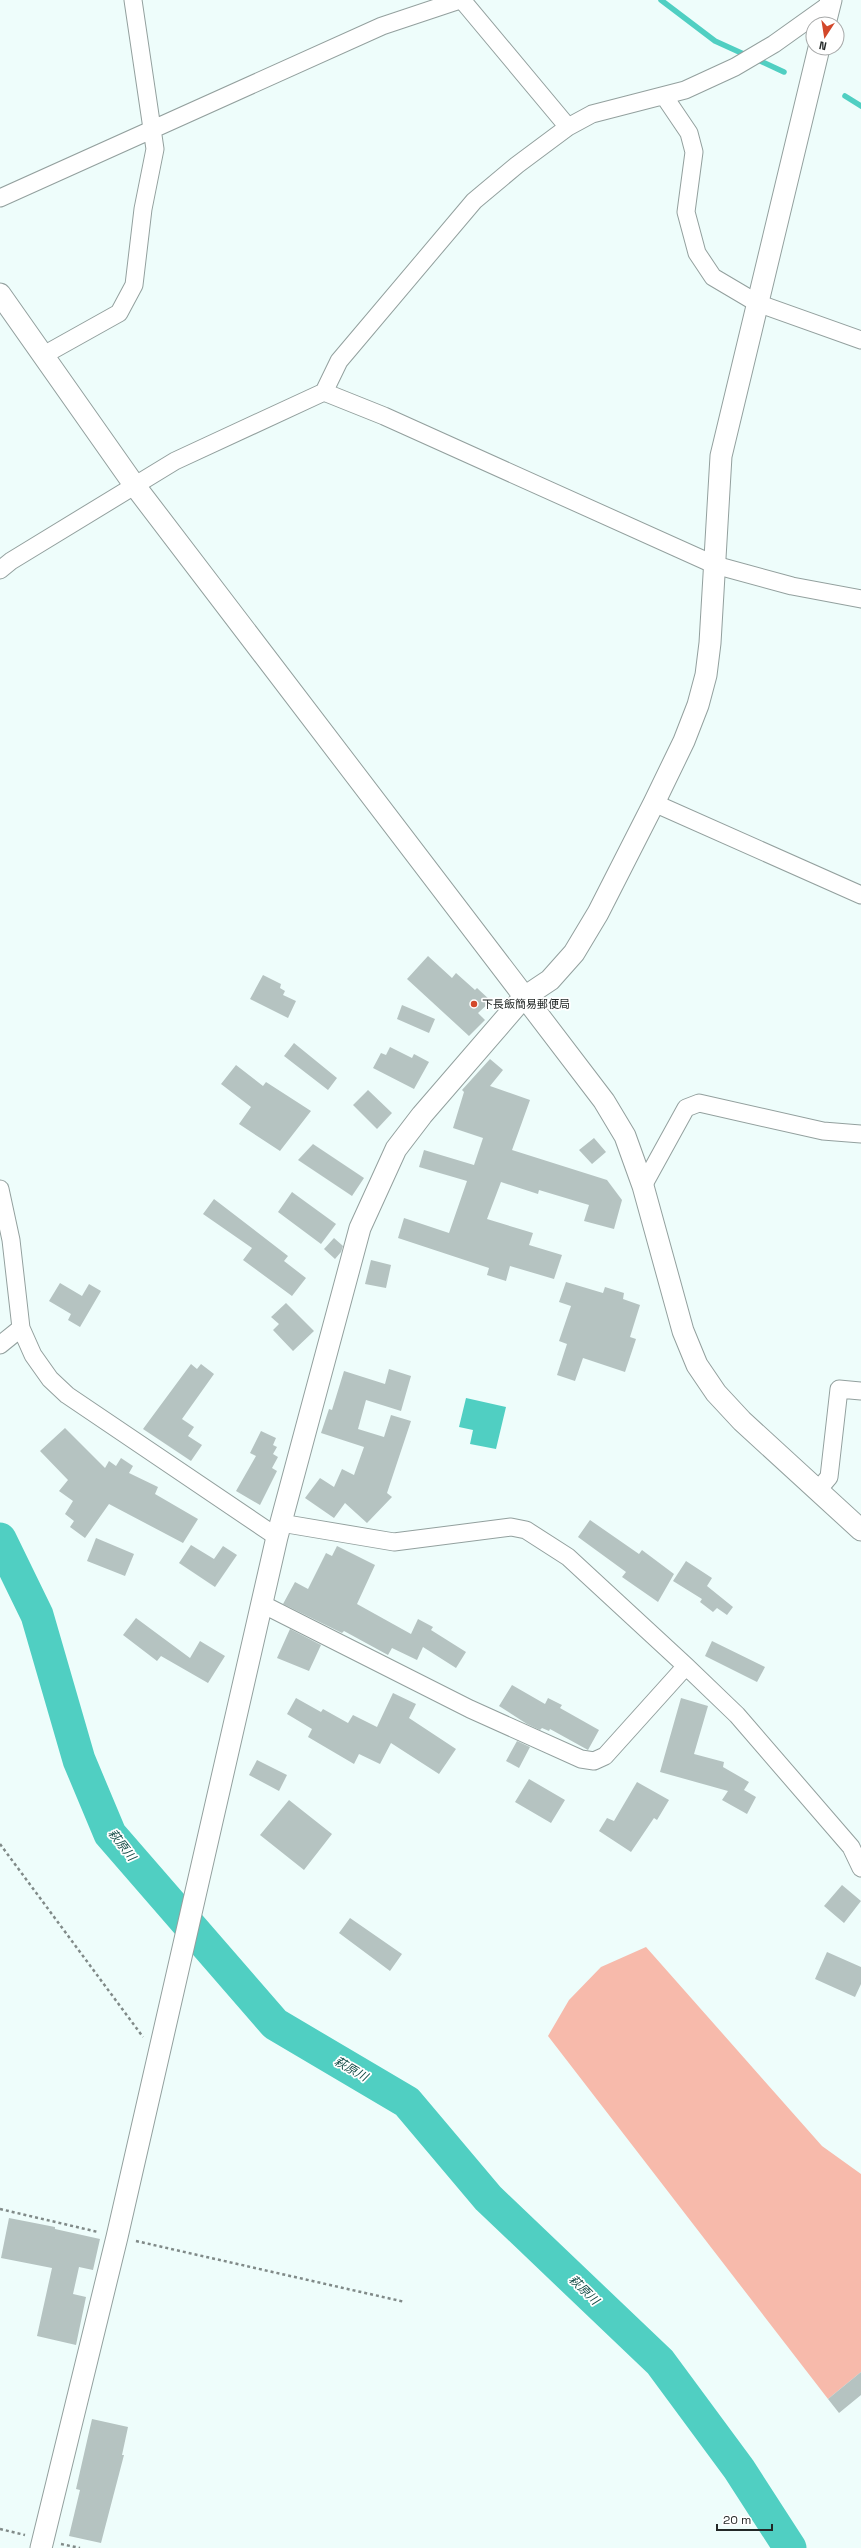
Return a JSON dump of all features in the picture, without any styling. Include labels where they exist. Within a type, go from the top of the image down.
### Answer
[{"type":"street","points":[[42,356],[119,313],[134,285],[143,209],[155,149],[133,0]]},
{"type":"street","points":[[0,198],[382,26],[461,0],[568,127]]},
{"type":"street","points":[[827,16],[830,2]]},
{"type":"street","points":[[0,570],[11,561],[175,461],[324,392],[339,361],[474,201],[517,165],[568,127],[592,114],[685,90],[735,68],[774,44],[830,2]]},
{"type":"street","points":[[42,2544],[117,2237],[156,2056],[218,1803],[279,1530],[360,1228],[381,1179],[396,1149],[422,1115],[523,998],[550,980],[574,953],[598,913],[684,741],[704,682],[710,643],[721,456],[817,56]]},
{"type":"street","points":[[664,96],[689,133],[694,152],[686,212],[697,253],[713,277],[757,303],[861,340]]},
{"type":"street","points":[[0,294],[42,356],[135,486],[523,998],[604,1101],[625,1136],[643,1186],[683,1331],[697,1365],[716,1393],[742,1421],[861,1530]]},
{"type":"street","points":[[324,392],[384,416],[715,565],[792,586],[861,599]]},
{"type":"street","points":[[654,803],[861,895]]},
{"type":"street","points":[[643,1186],[686,1108],[699,1103],[823,1131],[861,1134]]},
{"type":"street","points":[[0,1189],[11,1240],[21,1328],[33,1355],[50,1379],[66,1395],[279,1530],[394,1542],[511,1527],[526,1530],[568,1557],[737,1715],[851,1847],[861,1868]]},
{"type":"street","points":[[3,1342],[21,1328]]},
{"type":"street","points":[[818,1490],[829,1477],[840,1389],[861,1391]]},
{"type":"street","points":[[262,1604],[470,1709],[581,1759],[594,1761],[605,1756],[686,1666]]},
{"type":"path","points":[[0,1844],[156,2056]]},
{"type":"path","points":[[0,2209],[405,2302]]},
{"type":"path","points":[[0,2529],[42,2544]]},
{"type":"shaded area","points":[[646,1947],[822,2146],[861,2174],[861,2372],[828,2399],[548,2036],[569,2000],[601,1967]]},
{"type":"water","points":[[466,1398],[506,1407],[496,1449],[470,1444],[473,1430],[459,1427]]},
{"type":"building","points":[[428,956],[452,978],[456,973],[475,990],[477,988],[491,1001],[478,1013],[485,1020],[469,1036],[407,979]]},
{"type":"building","points":[[263,975],[281,984],[280,988],[285,991],[283,995],[296,1001],[288,1018],[250,999]]},
{"type":"building","points":[[402,1005],[435,1019],[429,1033],[397,1019]]},
{"type":"building","points":[[294,1043],[337,1078],[328,1090],[284,1056]]},
{"type":"building","points":[[390,1047],[412,1058],[414,1054],[429,1062],[414,1089],[373,1068],[381,1053],[386,1055]]},
{"type":"building","points":[[490,1059],[503,1070],[490,1086],[530,1100],[512,1150],[607,1180],[622,1200],[614,1229],[584,1221],[589,1205],[539,1190],[538,1194],[501,1182],[487,1219],[533,1233],[529,1245],[562,1255],[554,1279],[510,1266],[506,1281],[487,1275],[489,1268],[398,1238],[404,1218],[449,1233],[467,1181],[419,1167],[424,1150],[474,1165],[483,1138],[453,1128],[464,1092],[462,1090]]},
{"type":"building","points":[[236,1065],[263,1086],[266,1082],[311,1111],[280,1151],[239,1124],[251,1107],[221,1084]]},
{"type":"building","points":[[368,1090],[392,1113],[377,1129],[353,1105]]},
{"type":"building","points":[[594,1138],[606,1152],[592,1164],[579,1150]]},
{"type":"building","points":[[313,1144],[364,1178],[352,1196],[298,1160]]},
{"type":"building","points":[[292,1192],[336,1224],[321,1244],[278,1212]]},
{"type":"building","points":[[214,1199],[288,1256],[284,1261],[306,1278],[292,1296],[243,1260],[252,1248],[203,1214]]},
{"type":"building","points":[[334,1238],[343,1246],[341,1252],[335,1259],[324,1249]]},
{"type":"building","points":[[371,1260],[391,1265],[386,1288],[365,1284]]},
{"type":"building","points":[[566,1282],[603,1293],[605,1287],[624,1293],[623,1299],[640,1305],[630,1337],[636,1339],[625,1372],[583,1358],[575,1381],[557,1375],[567,1344],[559,1341],[571,1306],[559,1302]]},
{"type":"building","points":[[60,1283],[82,1296],[89,1284],[101,1291],[80,1327],[68,1320],[71,1314],[49,1301]]},
{"type":"building","points":[[286,1303],[314,1331],[293,1351],[273,1330],[279,1324],[271,1317]]},
{"type":"building","points":[[191,1364],[197,1369],[201,1364],[214,1374],[182,1419],[194,1427],[188,1436],[202,1445],[191,1461],[143,1429]]},
{"type":"building","points":[[389,1369],[411,1376],[401,1411],[366,1400],[358,1429],[384,1437],[391,1415],[411,1421],[387,1493],[392,1497],[367,1523],[345,1503],[334,1518],[305,1498],[320,1478],[334,1487],[342,1469],[354,1475],[364,1447],[321,1433],[329,1409],[332,1410],[344,1371],[385,1384]]},
{"type":"building","points":[[65,1428],[105,1468],[109,1461],[116,1466],[121,1458],[133,1466],[129,1473],[158,1487],[155,1494],[198,1519],[183,1543],[109,1504],[85,1538],[70,1527],[74,1521],[65,1514],[73,1501],[59,1491],[68,1480],[40,1451]]},
{"type":"building","points":[[261,1431],[276,1438],[273,1445],[277,1447],[273,1454],[278,1457],[272,1468],[277,1471],[260,1505],[236,1491],[256,1456],[250,1453]]},
{"type":"building","points":[[590,1520],[639,1554],[642,1550],[674,1574],[658,1602],[622,1577],[626,1572],[578,1537]]},
{"type":"building","points":[[96,1538],[134,1554],[125,1576],[87,1561]]},
{"type":"building","points":[[191,1545],[214,1559],[223,1546],[237,1555],[215,1587],[179,1563]]},
{"type":"building","points":[[337,1546],[375,1565],[357,1604],[411,1634],[418,1619],[433,1627],[431,1630],[466,1652],[456,1668],[423,1647],[417,1660],[392,1648],[388,1655],[344,1631],[342,1633],[283,1604],[295,1582],[308,1589],[326,1553],[332,1556]]},
{"type":"building","points":[[686,1561],[712,1578],[707,1586],[733,1607],[727,1615],[717,1608],[713,1612],[700,1602],[702,1599],[673,1581]]},
{"type":"building","points":[[136,1618],[190,1658],[200,1641],[225,1656],[208,1683],[161,1656],[157,1661],[123,1635]]},
{"type":"building","points":[[290,1629],[321,1645],[309,1671],[277,1658]]},
{"type":"building","points":[[712,1641],[765,1667],[757,1682],[705,1656]]},
{"type":"building","points":[[512,1685],[545,1704],[548,1698],[562,1705],[560,1708],[599,1730],[588,1750],[550,1729],[549,1731],[542,1728],[540,1730],[527,1724],[499,1706]]},
{"type":"building","points":[[393,1693],[416,1704],[409,1718],[456,1749],[439,1774],[391,1743],[380,1764],[359,1754],[354,1764],[308,1737],[312,1729],[287,1714],[296,1698],[321,1712],[323,1709],[348,1723],[353,1715],[377,1727]]},
{"type":"building","points":[[681,1698],[708,1706],[694,1754],[724,1762],[723,1767],[749,1782],[744,1790],[756,1797],[747,1814],[722,1800],[728,1791],[660,1772]]},
{"type":"building","points":[[517,1741],[530,1747],[519,1768],[506,1761]]},
{"type":"building","points":[[257,1760],[287,1775],[279,1791],[249,1775]]},
{"type":"building","points":[[529,1779],[565,1800],[551,1823],[515,1802]]},
{"type":"building","points":[[637,1782],[669,1800],[657,1820],[654,1818],[631,1852],[599,1831],[607,1818],[614,1821]]},
{"type":"building","points":[[289,1800],[332,1834],[304,1870],[260,1835]]},
{"type":"building","points":[[842,1885],[861,1901],[844,1923],[824,1906]]},
{"type":"building","points":[[350,1918],[402,1954],[390,1971],[339,1933]]},
{"type":"building","points":[[827,1952],[861,1967],[861,1984],[855,1997],[815,1979]]},
{"type":"building","points":[[9,2218],[55,2227],[55,2229],[100,2239],[93,2270],[79,2267],[73,2294],[86,2297],[76,2345],[37,2336],[52,2268],[1,2258]]},
{"type":"building","points":[[861,2372],[861,2395],[839,2413],[828,2399]]},
{"type":"building","points":[[92,2419],[128,2427],[122,2455],[124,2455],[101,2543],[69,2536],[80,2490],[76,2489]]},
{"type":"waterway","points":[[661,0],[715,41],[748,56]]},
{"type":"waterway","points":[[756,59],[784,72]]},
{"type":"waterway","points":[[845,96],[861,106]]},
{"type":"waterway","name":"萩原川","points":[[0,1539],[37,1615],[79,1760],[110,1834],[275,2024],[407,2102],[488,2198],[660,2362],[739,2469],[790,2548]]},
{"type":"place","name":"下長飯簡易郵便局","points":[[474,1004]]}]
